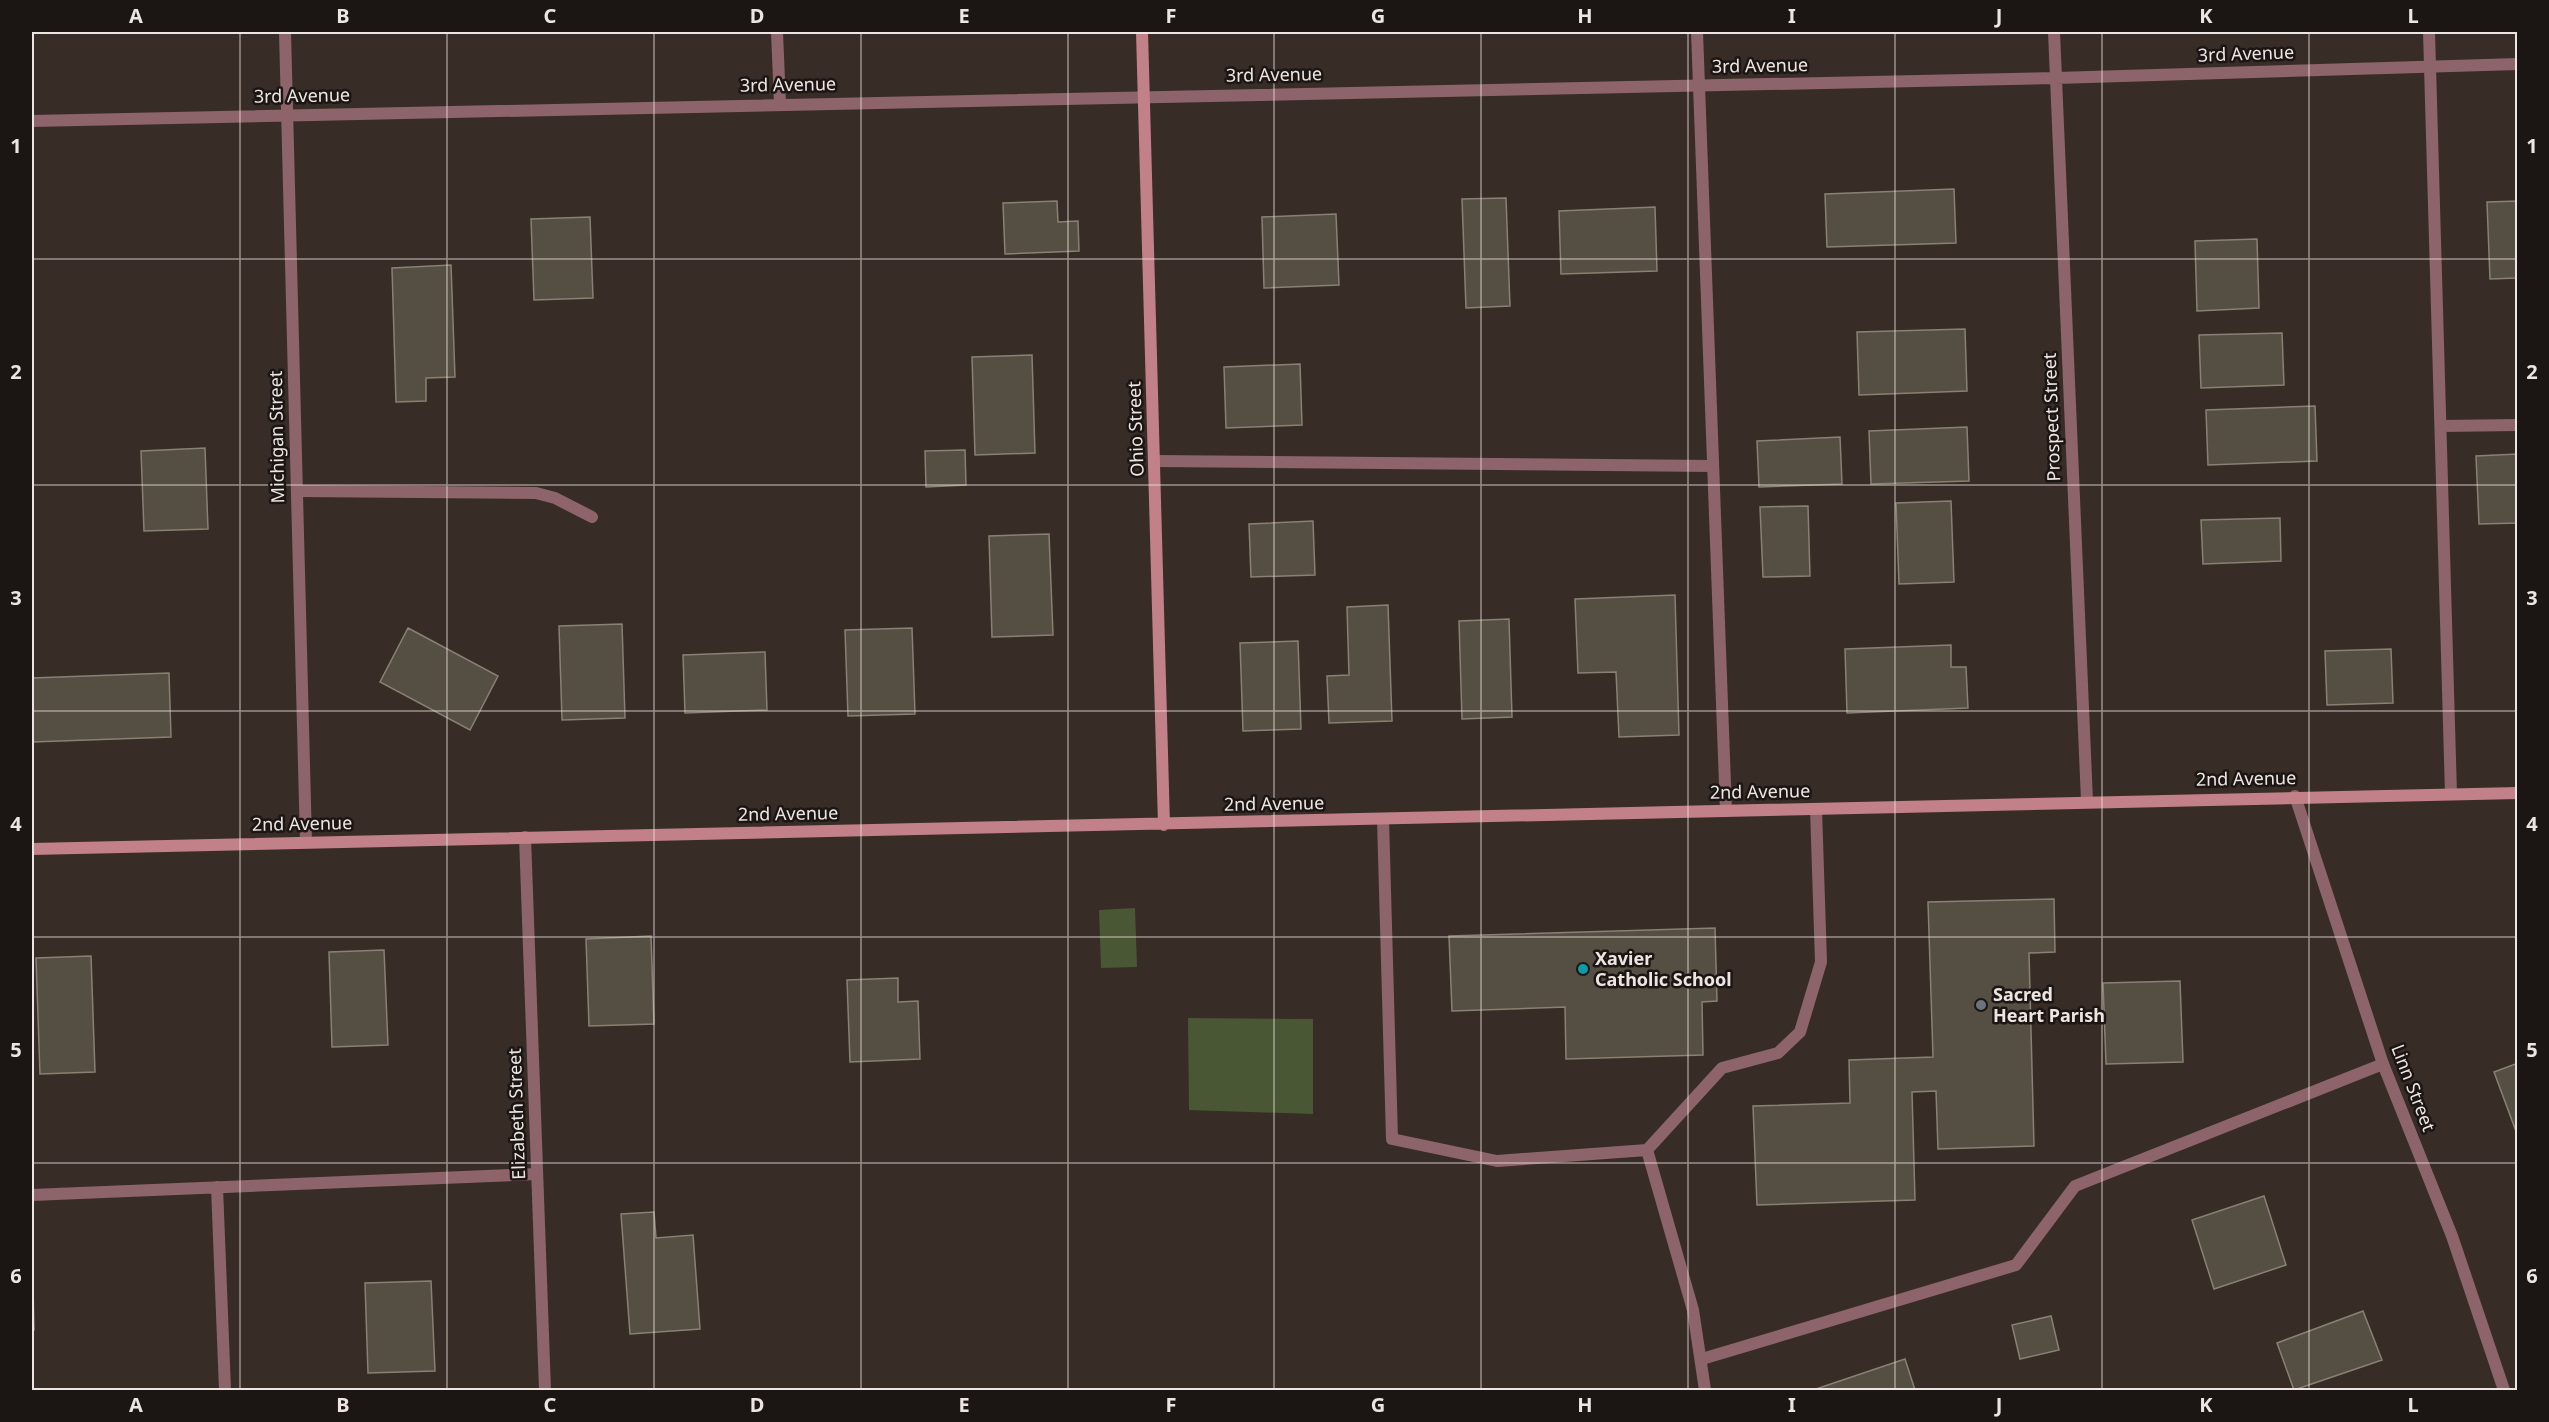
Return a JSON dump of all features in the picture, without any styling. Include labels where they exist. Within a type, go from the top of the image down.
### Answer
[{"type":"street","name":"Michigan Street","points":[[285,32],[306,842]]},
{"type":"street","points":[[777,32],[780,104]]},
{"type":"street","name":"Ohio Street","points":[[1142,32],[1164,825]]},
{"type":"street","points":[[1697,32],[1726,811]]},
{"type":"street","name":"Prospect Street","points":[[2054,32],[2087,801]]},
{"type":"street","points":[[2429,32],[2451,794]]},
{"type":"street","name":"3rd Avenue","points":[[32,121],[2056,78],[2517,64]]},
{"type":"street","points":[[2441,426],[2517,425]]},
{"type":"street","points":[[1155,461],[1713,466]]},
{"type":"street","points":[[297,491],[536,493],[555,498],[592,517]]},
{"type":"street","name":"2nd Avenue","points":[[32,849],[1164,825],[2517,792]]},
{"type":"street","name":"Linn Street","points":[[2295,796],[2383,1064],[2452,1236],[2504,1390]]},
{"type":"street","points":[[1383,819],[1392,1139],[1497,1161],[1647,1150],[1722,1068],[1778,1053],[1800,1032],[1821,962],[1816,808]]},
{"type":"street","name":"Elizabeth Street","points":[[525,837],[545,1390]]},
{"type":"street","points":[[1702,1359],[2016,1265],[2075,1186],[2383,1064]]},
{"type":"street","points":[[1647,1150],[1693,1310],[1705,1390]]},
{"type":"street","points":[[32,1195],[537,1174]]},
{"type":"street","points":[[217,1187],[225,1390]]},
{"type":"green space","points":[[1135,908],[1137,967],[1101,968],[1099,910]]},
{"type":"green space","points":[[1188,1018],[1313,1019],[1313,1114],[1189,1110]]},
{"type":"building","points":[[1954,189],[1956,243],[1827,247],[1825,194]]},
{"type":"building","points":[[1506,198],[1510,306],[1466,308],[1462,199]]},
{"type":"building","points":[[1057,201],[1058,222],[1078,221],[1079,251],[1005,254],[1003,203]]},
{"type":"building","points":[[2518,201],[2518,278],[2490,279],[2487,202]]},
{"type":"building","points":[[1655,207],[1657,271],[1561,274],[1559,211]]},
{"type":"building","points":[[1336,214],[1339,285],[1264,288],[1262,217]]},
{"type":"building","points":[[590,217],[593,298],[534,300],[531,219]]},
{"type":"building","points":[[2257,239],[2259,308],[2197,311],[2195,241]]},
{"type":"building","points":[[451,265],[455,377],[426,378],[426,401],[396,402],[392,268]]},
{"type":"building","points":[[1965,329],[1967,391],[1859,395],[1857,332]]},
{"type":"building","points":[[2282,333],[2284,385],[2201,388],[2199,335]]},
{"type":"building","points":[[1032,355],[1035,453],[975,455],[972,357]]},
{"type":"building","points":[[1300,364],[1302,425],[1226,428],[1224,367]]},
{"type":"building","points":[[2315,406],[2317,461],[2208,465],[2206,410]]},
{"type":"building","points":[[1967,427],[1969,481],[1871,484],[1869,431]]},
{"type":"building","points":[[1840,437],[1842,484],[1759,487],[1757,441]]},
{"type":"building","points":[[205,448],[208,529],[144,531],[141,451]]},
{"type":"building","points":[[965,450],[966,485],[926,487],[925,451]]},
{"type":"building","points":[[2518,454],[2518,523],[2479,524],[2476,456]]},
{"type":"building","points":[[1951,501],[1954,582],[1899,584],[1896,503]]},
{"type":"building","points":[[1808,506],[1810,576],[1763,577],[1760,507]]},
{"type":"building","points":[[2280,518],[2281,561],[2203,564],[2201,520]]},
{"type":"building","points":[[1313,521],[1315,575],[1251,577],[1249,524]]},
{"type":"building","points":[[1049,534],[1053,635],[992,637],[989,536]]},
{"type":"building","points":[[1675,595],[1679,735],[1619,737],[1616,672],[1578,673],[1575,599]]},
{"type":"building","points":[[1388,605],[1392,721],[1329,723],[1327,676],[1349,675],[1347,607]]},
{"type":"building","points":[[1509,619],[1512,717],[1462,719],[1459,621]]},
{"type":"building","points":[[622,624],[625,718],[562,720],[559,626]]},
{"type":"building","points":[[408,628],[498,676],[470,730],[380,682]]},
{"type":"building","points":[[912,628],[915,714],[848,716],[845,630]]},
{"type":"building","points":[[1298,641],[1301,729],[1243,731],[1240,643]]},
{"type":"building","points":[[1951,645],[1951,667],[1966,667],[1968,708],[1847,713],[1845,649]]},
{"type":"building","points":[[2391,649],[2393,703],[2327,705],[2325,651]]},
{"type":"building","points":[[765,652],[767,710],[685,713],[683,655]]},
{"type":"building","points":[[169,673],[171,737],[33,742],[32,678]]},
{"type":"building","name":"Sacred Heart Parish","points":[[2054,899],[2055,952],[2029,953],[2034,1146],[1938,1149],[1936,1091],[1912,1092],[1915,1200],[1757,1205],[1753,1106],[1850,1103],[1849,1060],[1933,1057],[1928,902]]},
{"type":"building","name":"Xavier Catholic School","points":[[1715,928],[1717,1001],[1702,1002],[1703,1055],[1566,1059],[1565,1007],[1452,1011],[1449,936]]},
{"type":"building","points":[[651,936],[654,1024],[589,1026],[586,939]]},
{"type":"building","points":[[384,950],[388,1045],[332,1047],[329,952]]},
{"type":"building","points":[[91,956],[95,1072],[40,1074],[36,958]]},
{"type":"building","points":[[898,978],[898,1002],[918,1001],[920,1059],[850,1062],[847,980]]},
{"type":"building","points":[[2180,981],[2183,1062],[2106,1064],[2103,983]]},
{"type":"building","points":[[2518,1063],[2518,1134],[2517,1134],[2494,1072]]},
{"type":"building","points":[[2264,1196],[2286,1265],[2214,1289],[2192,1220]]},
{"type":"building","points":[[654,1212],[656,1238],[693,1235],[700,1329],[630,1334],[621,1214]]},
{"type":"building","points":[[32,1246],[34,1330],[32,1330]]},
{"type":"building","points":[[431,1281],[435,1371],[368,1373],[365,1283]]},
{"type":"building","points":[[2363,1311],[2382,1360],[2294,1390],[2277,1343]]},
{"type":"building","points":[[2051,1316],[2059,1350],[2020,1359],[2012,1325]]},
{"type":"building","points":[[1905,1359],[1915,1390],[1813,1390]]},
{"type":"place","name":"Xavier Catholic School","points":[[1583,969]]},
{"type":"place","name":"Sacred Heart Parish","points":[[1981,1005]]}]
